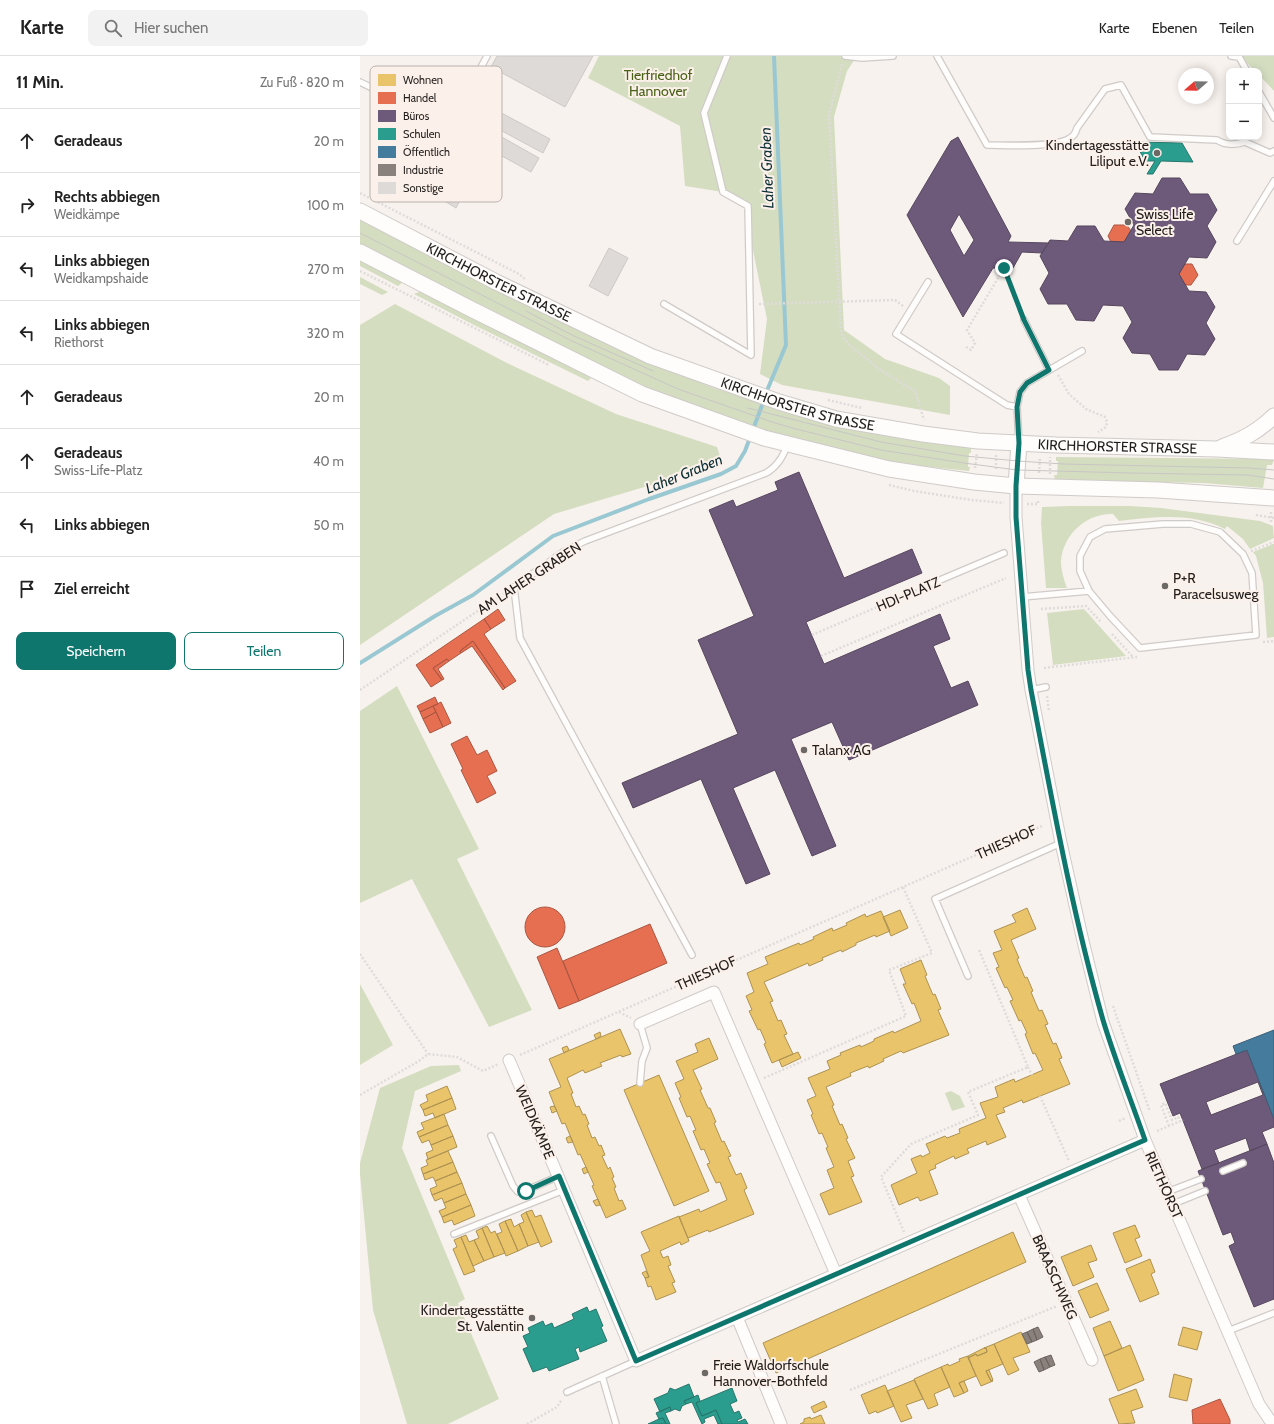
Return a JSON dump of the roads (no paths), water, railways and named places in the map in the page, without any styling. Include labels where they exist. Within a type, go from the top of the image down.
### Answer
[{"type":"main road","name":"KIRCHHORSTER STRASSE","points":[[360,210],[496,282],[650,356],[779,402],[836,418],[923,434],[978,441],[1046,445],[1216,449],[1274,452]]},
{"type":"main road","points":[[360,252],[642,394],[764,438],[889,469],[974,482],[1016,486],[1158,490],[1273,505]]},
{"type":"main road","points":[[1216,449],[1245,439],[1274,416]]},
{"type":"main road","points":[[1016,486],[1019,443]]},
{"type":"street","name":"RIETHORST","points":[[1016,486],[1016,517],[1028,670],[1031,690],[1061,843],[1103,1022],[1145,1140],[1167,1192],[1259,1404],[1269,1420],[1274,1424]]},
{"type":"street","name":"THIESHOF","points":[[640,1024],[714,992],[752,1083],[836,1274]]},
{"type":"street","name":"WEIDKÄMPE","points":[[509,1060],[636,1361]]},
{"type":"street","points":[[636,1361],[1145,1140]]},
{"type":"street","name":"BRAASCHWEG","points":[[1019,1195],[1092,1360]]},
{"type":"street","points":[[737,1317],[781,1424]]},
{"type":"lane","points":[[482,66],[487,56]]},
{"type":"lane","points":[[664,304],[751,355],[748,206],[723,192],[704,113],[727,56]]},
{"type":"lane","points":[[844,58],[893,56]]},
{"type":"lane","points":[[938,56],[987,146],[1051,144],[1070,139],[1076,134],[1077,128],[1105,89],[1121,85],[1150,137],[1217,140],[1224,144],[1245,142],[1270,153],[1274,151]]},
{"type":"lane","points":[[1231,56],[1239,57],[1245,68]]},
{"type":"lane","points":[[360,82],[370,87]]},
{"type":"lane","points":[[1262,97],[1274,118]]},
{"type":"lane","points":[[1237,241],[1274,181]]},
{"type":"lane","points":[[928,282],[896,334],[1007,405],[1017,407]]},
{"type":"lane","points":[[1024,320],[1051,369]]},
{"type":"lane","points":[[1019,443],[1017,407],[1020,392],[1027,383],[1082,351]]},
{"type":"lane","name":"AM LAHER GRABEN","points":[[692,955],[520,638],[514,587],[563,552],[585,541],[774,469],[782,458],[788,444]]},
{"type":"lane","points":[[1163,524],[1191,524],[1220,532],[1243,554],[1252,573],[1256,635],[1140,648],[1089,591],[1080,571],[1080,556],[1090,537],[1105,529],[1163,524]]},
{"type":"lane","name":"HDI-PLATZ","points":[[933,583],[1004,553]]},
{"type":"lane","points":[[1022,597],[1089,591]]},
{"type":"lane","points":[[1031,690],[1046,687]]},
{"type":"lane","points":[[968,976],[935,899],[1061,843]]},
{"type":"lane","points":[[640,1024],[647,1048],[642,1061],[640,1083]]},
{"type":"lane","points":[[491,1136],[513,1186],[518,1192],[526,1191],[559,1176]]},
{"type":"lane","points":[[1223,1170],[1243,1163]]},
{"type":"lane","points":[[1167,1192],[1201,1179]]},
{"type":"lane","points":[[454,1234],[564,1190]]},
{"type":"lane","points":[[1173,1204],[1205,1191]]},
{"type":"lane","points":[[1228,1331],[1274,1312]]},
{"type":"lane","points":[[567,1392],[636,1361]]},
{"type":"lane","points":[[602,1376],[616,1424]]},
{"type":"waterway","name":"Laher Graben","points":[[766,393],[786,345],[774,56]]},
{"type":"waterway","name":"Laher Graben","points":[[360,663],[435,616],[473,595],[553,536],[649,499],[721,474],[736,466],[745,451],[764,400]]},
{"type":"tram line","points":[[360,233],[572,341],[678,389],[796,429],[881,450],[1017,470],[1248,475],[1274,479]]},
{"type":"tram line","points":[[526,311],[574,336],[653,371]]},
{"type":"tram line","points":[[748,408],[881,442],[965,456],[1063,464],[1249,468],[1274,470]]},
{"type":"place","name":"Kindertagesstätte Liliput e.V.","points":[[1157,153]]},
{"type":"place","name":"Swiss Life Select","points":[[1128,222]]},
{"type":"place","name":"P+R Paracelsusweg","points":[[1165,586]]},
{"type":"place","name":"Talanx AG","points":[[804,750]]},
{"type":"place","name":"Kindertagesstätte St. Valentin","points":[[532,1318]]},
{"type":"place","name":"Freie Waldorfschule Hannover-Bothfeld","points":[[705,1373]]},
{"type":"park label","name":"Tierfriedhof Hannover","points":[[658,84]]}]
